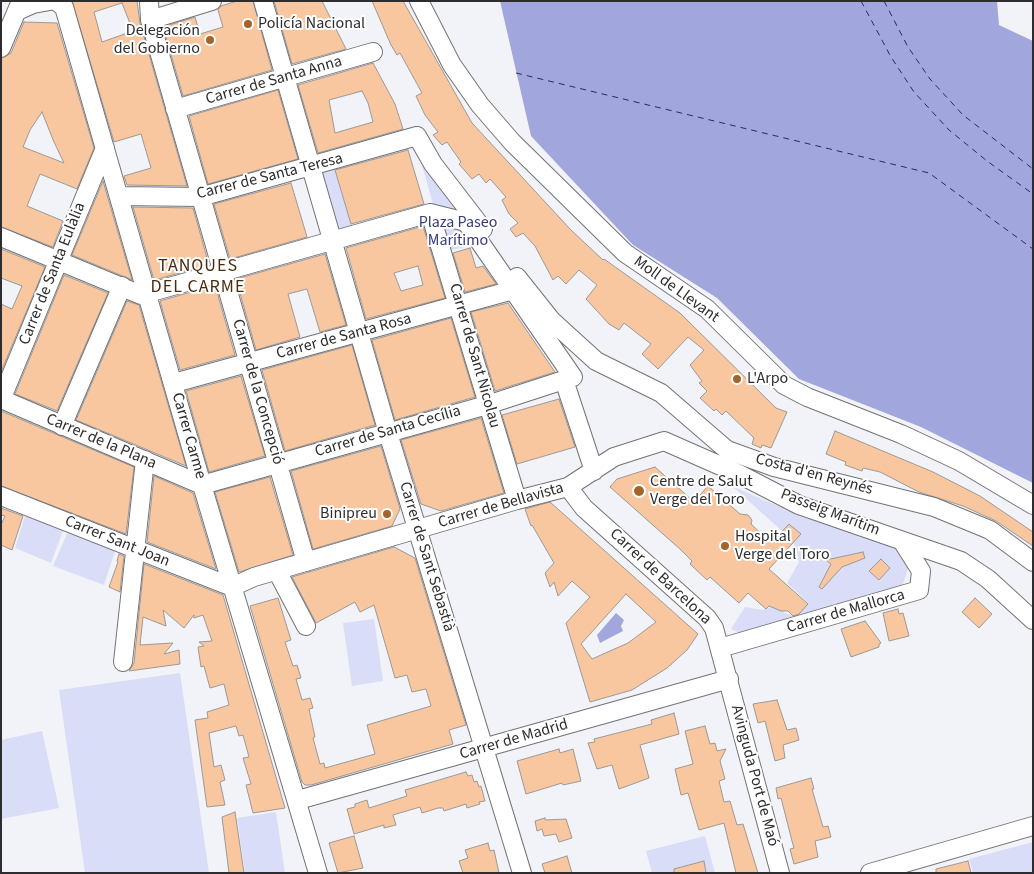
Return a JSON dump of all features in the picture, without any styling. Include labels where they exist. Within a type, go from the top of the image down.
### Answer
[{"type":"street","points":[[1,48],[15,4],[33,4],[50,1]]},
{"type":"street","name":"Carrer Carme","points":[[56,1],[64,7],[202,485],[298,800],[318,873]]},
{"type":"street","name":"Carrer de la Concepció","points":[[149,1],[150,20],[306,562]]},
{"type":"street","points":[[150,20],[212,1]]},
{"type":"street","points":[[264,1],[310,168]]},
{"type":"street","name":"Moll de Llevant","points":[[419,1],[452,65],[480,105],[512,142],[625,253],[707,309],[784,385],[807,397],[901,434],[959,461],[1033,505]]},
{"type":"street","name":"Carrer de Santa Anna","points":[[175,109],[373,52]]},
{"type":"street","name":"Carrer de Santa Teresa","points":[[119,196],[200,197],[310,168],[418,133]]},
{"type":"street","name":"Costa d'en Reynés","points":[[418,133],[433,164],[473,214],[498,252],[552,321],[596,361],[661,393],[727,450],[774,468],[934,507],[990,530],[1033,562]]},
{"type":"street","name":"Carrer de Santa Eulàlia","points":[[1,400],[105,148]]},
{"type":"street","name":"Carrer de Sant Sebastià","points":[[310,168],[417,530],[486,748],[522,873]]},
{"type":"street","points":[[1,237],[141,295],[430,213],[466,222],[513,290],[569,379],[594,471]]},
{"type":"street","name":"Carrer de Sant Nicolau","points":[[430,213],[517,500]]},
{"type":"street","points":[[62,426],[122,286]]},
{"type":"street","name":"Carrer de Santa Rosa","points":[[174,384],[513,290]]},
{"type":"street","name":"Carrer de Santa Cecília","points":[[202,485],[488,405],[569,379]]},
{"type":"street","name":"Carrer de la Plana","points":[[1,400],[202,485]]},
{"type":"street","name":"Passeig Marítim","points":[[594,471],[614,457],[664,442],[738,474],[799,505],[960,562],[988,579],[1033,620]]},
{"type":"street","points":[[123,662],[144,460]]},
{"type":"street","name":"Carrer de Bellavista","points":[[232,587],[254,577],[517,500],[568,487],[594,471]]},
{"type":"street","name":"Carrer de Barcelona","points":[[568,487],[584,508],[707,618],[714,628],[729,680]]},
{"type":"street","name":"Carrer Sant Joan","points":[[1,496],[232,587]]},
{"type":"street","name":"Carrer de Mallorca","points":[[720,648],[919,590],[922,571],[902,541]]},
{"type":"street","points":[[277,571],[306,626]]},
{"type":"street","name":"Carrer de Madrid","points":[[298,800],[729,680]]},
{"type":"street","name":"Avinguda Port de Maó","points":[[729,680],[780,873]]},
{"type":"street","points":[[870,873],[1033,826]]},
{"type":"green space","name":"Plaza Paseo Marítimo","points":[[417,147],[486,243],[446,251]]},
{"type":"green space","points":[[313,167],[334,167],[354,232],[337,234]]},
{"type":"green space","points":[[732,486],[805,518],[900,547],[910,562],[902,587],[747,636],[731,629],[745,607],[763,610],[771,607],[793,616],[807,602],[787,583],[799,562],[796,548],[791,539]]},
{"type":"green space","points":[[26,513],[64,528],[51,563],[15,548]]},
{"type":"green space","points":[[69,529],[116,548],[104,585],[53,566]]},
{"type":"green space","points":[[374,619],[383,681],[352,686],[343,623]]},
{"type":"green space","points":[[180,673],[209,873],[85,873],[59,690]]},
{"type":"green space","points":[[42,731],[59,808],[1,819],[1,740]]},
{"type":"green space","points":[[276,812],[285,873],[245,873],[237,818]]},
{"type":"green space","points":[[705,836],[715,873],[652,873],[646,851]]},
{"type":"green space","points":[[1033,842],[1033,873],[973,873],[969,859]]},
{"type":"water","points":[[500,1],[997,1],[999,25],[1033,41],[1033,483],[921,427],[799,379],[717,298],[633,245],[531,136]]},
{"type":"water","points":[[616,613],[624,620],[621,626],[623,631],[600,643],[597,635]]},
{"type":"building","points":[[72,1],[137,1],[140,23],[187,186],[127,185],[124,176],[151,168],[141,134],[114,142]],"holes":[[[122,3],[133,31],[102,42],[94,12]]]},
{"type":"building","points":[[237,1],[253,1],[272,70],[183,96],[163,27],[195,17],[200,34],[223,27],[218,10],[221,6]]},
{"type":"building","points":[[274,1],[322,1],[346,49],[292,64]]},
{"type":"building","points":[[372,1],[403,1],[472,123],[571,230],[603,260],[680,313],[776,408],[787,412],[771,448],[762,445],[761,448],[752,444],[754,438],[726,411],[722,415],[716,409],[714,411],[700,398],[707,391],[699,383],[702,381],[690,365],[704,350],[688,337],[658,369],[642,354],[651,344],[624,323],[619,330],[609,324],[586,299],[597,285],[579,270],[566,284],[558,276],[553,280],[535,246],[523,233],[516,237],[510,229],[518,223],[509,214],[502,200],[506,197],[490,179],[486,183],[479,174],[472,179],[459,164],[461,162],[447,142],[442,145],[433,135],[438,132],[425,115],[416,96],[422,93],[400,53],[397,55],[391,45]]},
{"type":"building","points":[[24,22],[57,23],[94,148],[77,189],[40,174],[27,206],[63,221],[53,247],[1,227],[1,58],[11,53]],"holes":[[[42,112],[64,163],[23,147],[30,130]]]},
{"type":"building","points":[[373,63],[395,104],[403,129],[318,153],[298,85]],"holes":[[[362,91],[368,103],[373,122],[335,133],[329,100]]]},
{"type":"building","points":[[278,90],[298,159],[208,184],[189,116]]},
{"type":"building","points":[[408,150],[424,204],[351,224],[335,170]]},
{"type":"building","points":[[103,181],[132,280],[72,255]]},
{"type":"building","points":[[291,183],[307,237],[230,259],[214,204]]},
{"type":"building","points":[[133,207],[193,208],[209,265],[154,280]]},
{"type":"building","points":[[423,226],[445,298],[366,319],[346,248]],"holes":[[[418,266],[423,285],[401,291],[394,273]]]},
{"type":"building","points":[[470,248],[476,268],[483,266],[496,284],[465,292],[453,253]]},
{"type":"building","points":[[1,249],[45,267],[1,372],[1,304],[12,309],[22,286],[1,278]]},
{"type":"building","points":[[325,254],[346,325],[320,332],[307,289],[288,294],[300,337],[256,350],[236,279]]},
{"type":"building","points":[[64,275],[108,293],[57,411],[15,394]]},
{"type":"building","points":[[215,285],[235,355],[180,370],[160,301]]},
{"type":"building","points":[[127,301],[139,305],[186,466],[76,420]]},
{"type":"building","points":[[508,303],[555,372],[495,391],[471,312]]},
{"type":"building","points":[[451,318],[475,397],[395,420],[372,340]]},
{"type":"building","points":[[352,345],[375,425],[285,451],[262,370]]},
{"type":"building","points":[[241,376],[265,456],[209,472],[186,391]]},
{"type":"building","points":[[559,399],[575,447],[517,464],[502,415]]},
{"type":"building","points":[[1,411],[134,467],[126,534],[1,486]]},
{"type":"building","points":[[481,418],[504,493],[441,511],[421,504],[401,440]]},
{"type":"building","points":[[835,431],[933,472],[980,496],[1033,532],[1033,546],[996,521],[963,506],[919,492],[880,472],[863,468],[862,471],[845,465],[846,462],[826,454]]},
{"type":"building","points":[[381,446],[400,509],[392,526],[313,549],[291,471]]},
{"type":"building","points":[[655,467],[694,502],[708,486],[740,514],[748,515],[752,520],[751,524],[771,543],[789,524],[801,534],[769,569],[808,604],[799,614],[793,616],[788,611],[781,611],[769,606],[766,609],[748,593],[739,603],[710,577],[707,580],[690,564],[692,561],[681,550],[610,487],[617,479]]},
{"type":"building","points":[[154,476],[193,493],[216,569],[147,542]]},
{"type":"building","points":[[270,477],[293,555],[239,572],[215,492]]},
{"type":"building","points":[[550,502],[698,634],[687,650],[667,668],[632,690],[590,702],[566,623],[590,597],[572,581],[558,596],[554,582],[550,587],[545,573],[554,563],[531,526],[525,509]],"holes":[[[626,594],[656,622],[628,643],[592,659],[581,644]]]},
{"type":"building","points":[[1,508],[23,516],[12,550],[1,545],[1,525],[5,516],[1,515]]},
{"type":"building","points":[[394,547],[415,558],[466,725],[449,730],[453,744],[311,785],[305,785],[302,782],[250,606],[278,598],[291,640],[285,642],[293,666],[297,665],[301,678],[296,679],[302,700],[310,698],[313,708],[309,709],[315,737],[313,738],[320,764],[324,763],[325,768],[375,754],[367,725],[431,706],[426,689],[412,692],[407,675],[395,678],[374,605],[360,612],[355,602],[316,623],[292,577]]},
{"type":"building","points":[[863,552],[865,558],[842,567],[822,589],[819,587],[831,564],[826,560]]},
{"type":"building","points":[[119,554],[124,556],[120,592],[109,587]]},
{"type":"building","points":[[881,559],[890,568],[879,580],[869,571]]},
{"type":"building","points":[[144,564],[223,595],[285,808],[253,813],[246,785],[251,784],[243,758],[249,757],[243,735],[239,736],[236,726],[209,733],[214,767],[221,765],[225,780],[220,782],[225,805],[207,807],[195,720],[208,718],[207,712],[229,705],[224,684],[210,688],[204,666],[201,667],[198,647],[204,646],[199,642],[212,641],[203,615],[194,618],[194,615],[184,628],[163,610],[166,626],[143,617],[140,645],[173,643],[164,654],[179,650],[180,664],[129,671],[134,663]]},
{"type":"building","points":[[975,598],[992,614],[979,628],[962,612]]},
{"type":"building","points":[[898,609],[899,614],[903,613],[909,636],[889,641],[883,613]]},
{"type":"building","points":[[865,621],[881,643],[879,647],[851,657],[841,629]]},
{"type":"building","points":[[777,700],[787,730],[796,728],[799,740],[783,745],[785,758],[775,761],[765,721],[758,723],[753,704]]},
{"type":"building","points":[[674,713],[679,734],[640,745],[649,778],[619,789],[612,765],[597,769],[588,743],[595,742],[594,739],[652,724],[651,720]]},
{"type":"building","points":[[705,726],[710,744],[715,743],[717,751],[726,749],[720,761],[725,779],[719,781],[724,802],[730,801],[737,825],[743,824],[758,873],[736,873],[724,823],[699,830],[688,793],[681,795],[675,769],[693,764],[685,731]]},
{"type":"building","points":[[559,749],[560,753],[573,749],[581,781],[563,785],[562,783],[526,794],[517,761]]},
{"type":"building","points":[[466,772],[468,776],[472,775],[474,782],[477,781],[479,787],[481,786],[485,801],[479,802],[480,804],[467,808],[466,804],[444,811],[443,808],[438,808],[422,813],[420,807],[393,815],[396,825],[384,828],[384,825],[354,834],[347,809],[355,807],[355,804],[367,800],[369,808],[407,796],[405,790]]},
{"type":"building","points":[[811,778],[814,789],[812,789],[823,827],[828,826],[831,837],[815,841],[818,857],[794,864],[790,849],[794,848],[781,798],[778,799],[776,788]]},
{"type":"building","points":[[235,812],[244,873],[229,873],[222,817]]},
{"type":"building","points":[[545,818],[545,820],[566,819],[572,838],[559,842],[556,834],[544,836],[542,829],[537,831],[535,821]]},
{"type":"building","points":[[354,836],[363,868],[338,873],[329,843]]},
{"type":"building","points":[[488,843],[490,851],[494,850],[499,873],[463,873],[459,861],[468,858],[465,850]]},
{"type":"building","points":[[567,856],[572,873],[545,873],[542,864]]},
{"type":"building","points":[[704,861],[706,873],[674,873],[674,869]]},
{"type":"building","points":[[968,861],[971,873],[936,873],[936,869]]},
{"type":"ferry route","points":[[861,1],[891,57],[914,92],[949,130],[987,161],[1033,194]]},
{"type":"ferry route","points":[[884,1],[908,47],[930,79],[963,115],[1033,169]]},
{"type":"ferry route","points":[[516,73],[929,173],[1033,249]]},
{"type":"place","name":"Policía Nacional","points":[[248,24]]},
{"type":"place","name":"Delegación del Gobierno","points":[[210,40]]},
{"type":"place","name":"L'Arpo","points":[[737,379]]},
{"type":"place","name":"Centre de Salut Verge del Toro","points":[[639,491]]},
{"type":"place","name":"Binipreu","points":[[387,514]]},
{"type":"place","name":"Hospital Verge del Toro","points":[[725,546]]},
{"type":"district","name":"TANQUES DEL CARME","points":[[198,277]]}]
